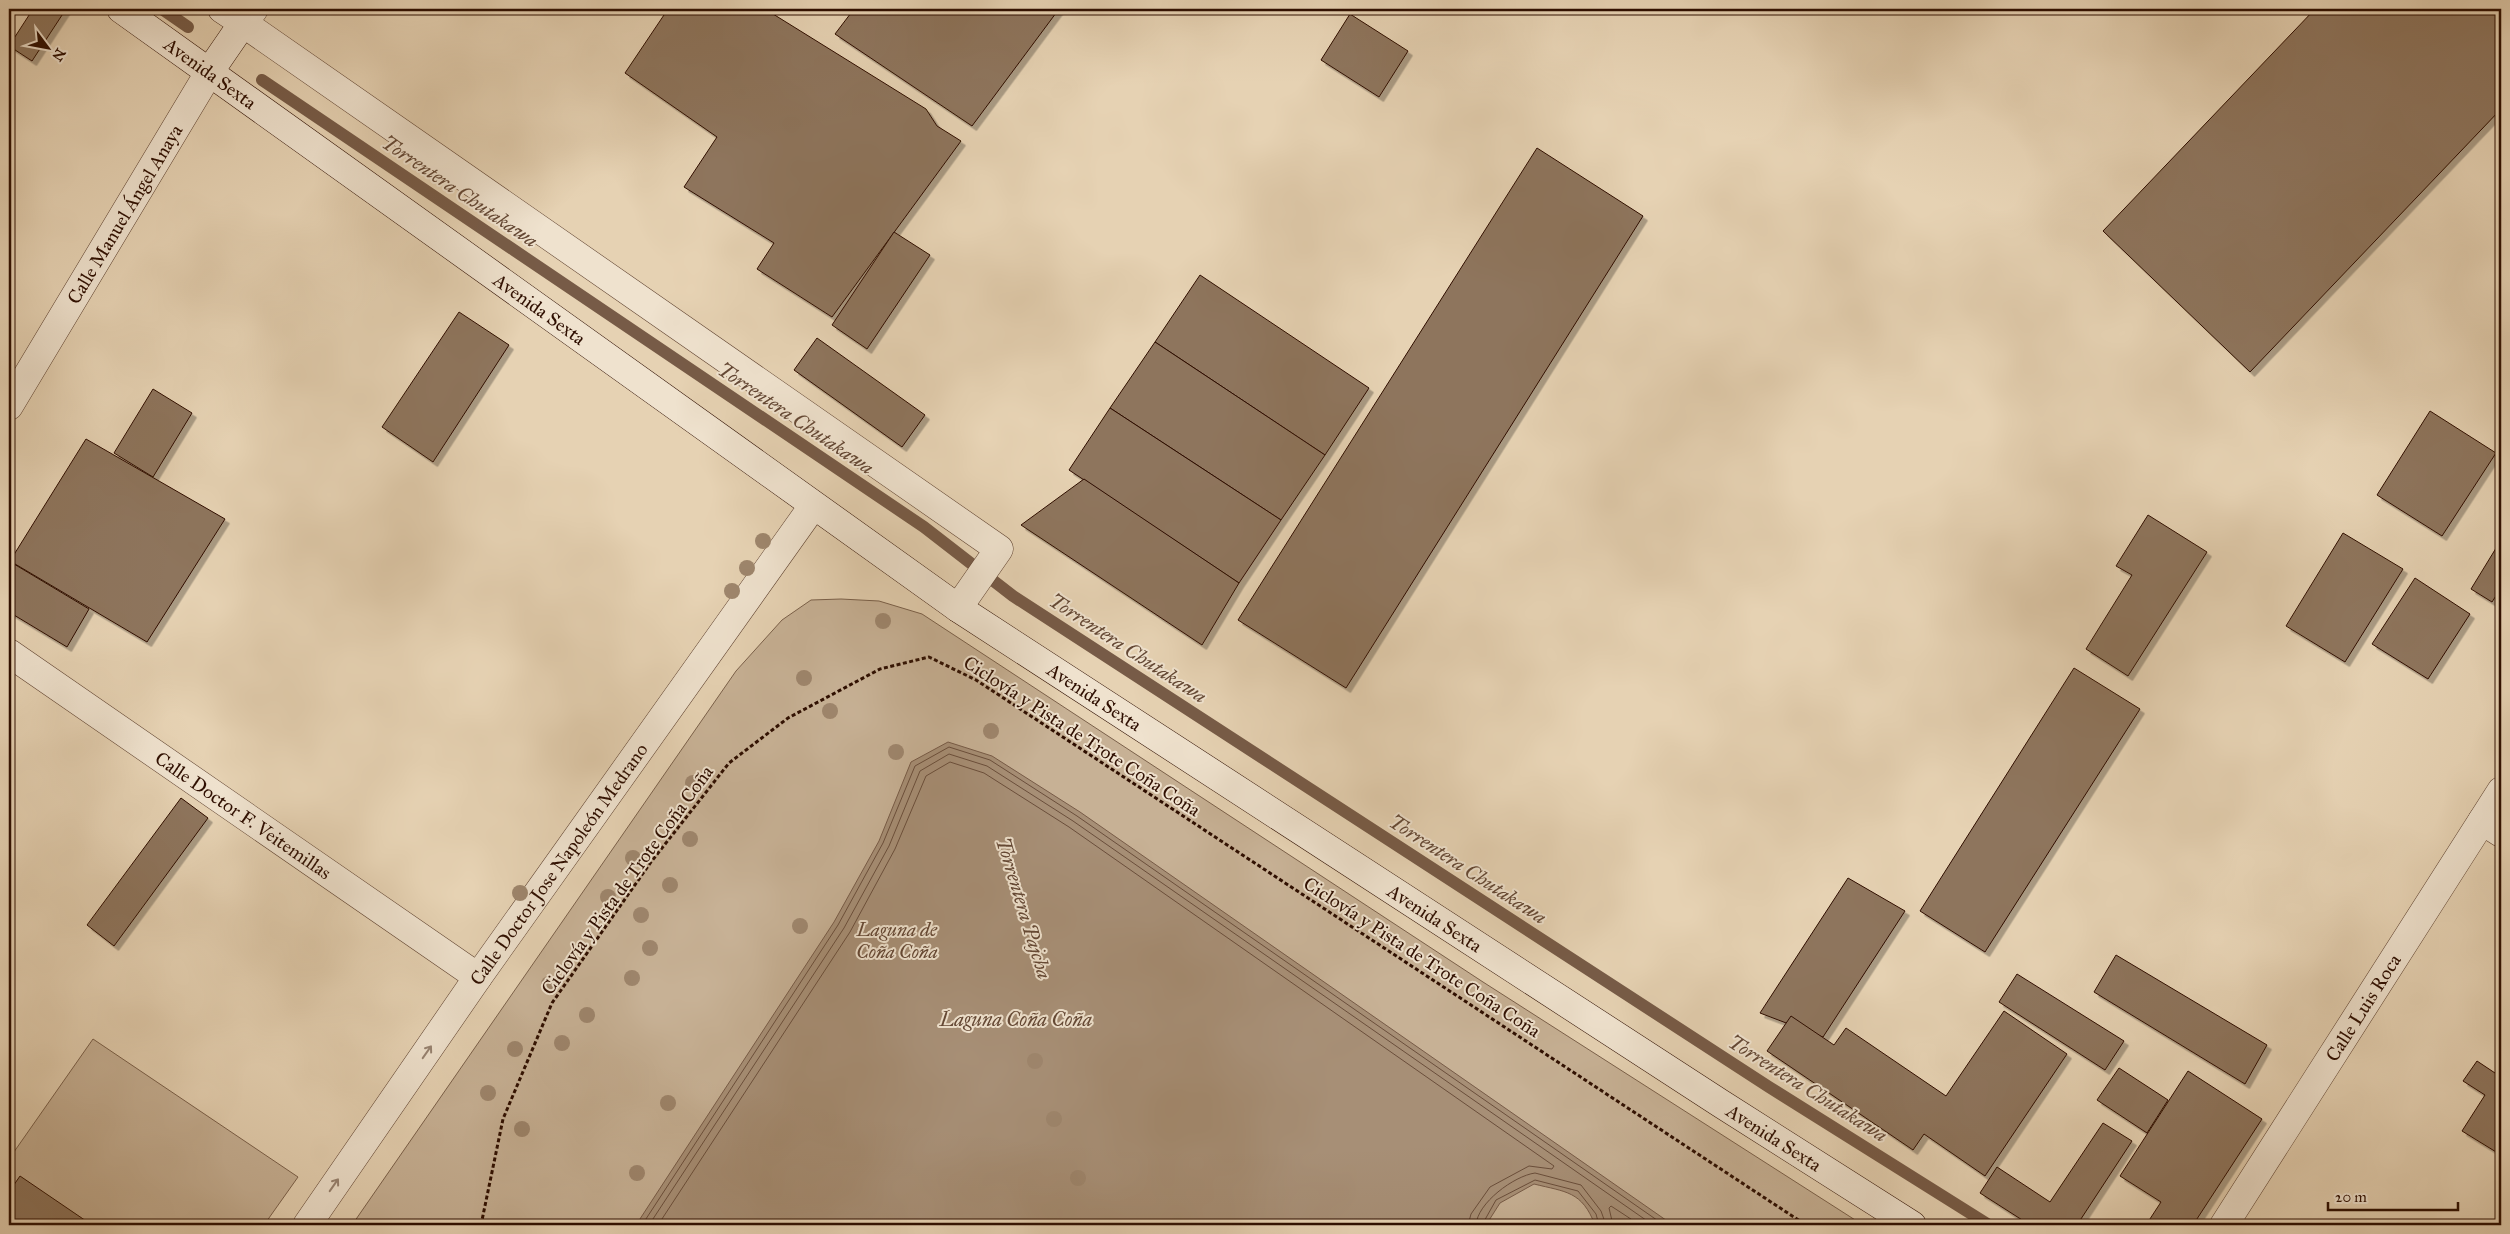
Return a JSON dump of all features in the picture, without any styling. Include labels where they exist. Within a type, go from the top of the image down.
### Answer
[{"type":"street","name":"Avenida Sexta","points":[[121,9],[210,71],[813,506],[1720,1103],[1912,1225]]},
{"type":"street","name":"Calle Manuel Ángel Anaya","points":[[9,406],[210,71],[240,14]]},
{"type":"street","points":[[240,14],[1000,549],[962,604]]},
{"type":"street","name":"Calle Doctor Jose Napoleón Medrano","points":[[307,1225],[478,977],[813,506]]},
{"type":"street","name":"Calle Doctor F. Veitemillas","points":[[9,653],[478,977]]},
{"type":"street","name":"Calle Luis Roca","points":[[2224,1225],[2492,827],[2501,791]]},
{"type":"path","name":"Ciclovía y Pista de Trote Coña Coña","points":[[481,1225],[503,1119],[552,1003],[651,862],[729,763],[788,718],[880,669],[929,657],[976,680],[1806,1225]]},
{"type":"green space","name":"Laguna de Coña Coña","points":[[811,600],[879,601],[922,614],[1483,982],[1863,1225],[352,1225],[736,671],[782,620]]},
{"type":"green space","points":[[93,1039],[298,1177],[264,1225],[9,1225],[9,1159]]},
{"type":"water","name":"Laguna Coña Coña","points":[[948,742],[992,756],[1080,812],[1673,1225],[1595,1225],[1590,1214],[1578,1199],[1564,1192],[1534,1184],[1500,1203],[1486,1225],[636,1225],[834,922],[879,841],[911,762]]},
{"type":"building","points":[[33,9],[66,9],[32,61],[9,46]]},
{"type":"building","points":[[668,9],[765,9],[926,109],[937,126],[961,141],[832,317],[757,269],[774,243],[684,187],[717,137],[625,73]]},
{"type":"building","points":[[854,9],[1059,9],[972,126],[835,34]]},
{"type":"building","points":[[2315,9],[2501,9],[2501,109],[2250,372],[2103,231]]},
{"type":"building","points":[[1350,14],[1408,51],[1379,97],[1321,60]]},
{"type":"building","points":[[1537,148],[1643,216],[1346,688],[1238,620]]},
{"type":"building","points":[[894,232],[930,255],[867,349],[832,325]]},
{"type":"building","points":[[1200,275],[1369,388],[1325,455],[1155,342]]},
{"type":"building","points":[[459,312],[509,345],[433,462],[382,427]]},
{"type":"building","points":[[817,338],[925,415],[902,447],[794,370]]},
{"type":"building","points":[[1155,342],[1325,455],[1281,520],[1110,408]]},
{"type":"building","points":[[153,389],[192,413],[153,477],[114,453]]},
{"type":"building","points":[[1110,408],[1281,520],[1239,583],[1069,470]]},
{"type":"building","points":[[2430,411],[2496,453],[2442,536],[2377,495]]},
{"type":"building","points":[[86,439],[225,519],[147,642],[10,561]]},
{"type":"building","points":[[1084,479],[1239,583],[1202,645],[1021,525]]},
{"type":"building","points":[[2148,515],[2207,552],[2128,676],[2086,649],[2132,575],[2116,566]]},
{"type":"building","points":[[2343,533],[2403,569],[2345,662],[2286,626]]},
{"type":"building","points":[[2501,540],[2501,588],[2492,602],[2471,589]]},
{"type":"building","points":[[9,561],[89,609],[67,647],[9,612]]},
{"type":"building","points":[[2415,578],[2470,614],[2428,679],[2372,644]]},
{"type":"building","points":[[2074,668],[2140,709],[1985,952],[1920,911]]},
{"type":"building","points":[[181,798],[208,818],[114,946],[87,925]]},
{"type":"building","points":[[1848,878],[1905,911],[1823,1037],[1760,1013]]},
{"type":"building","points":[[2116,955],[2267,1045],[2245,1084],[2094,992]]},
{"type":"building","points":[[2017,974],[2124,1041],[2105,1070],[1999,1002]]},
{"type":"building","points":[[2004,1011],[2067,1054],[1985,1176],[1924,1134],[1913,1150],[1767,1051],[1791,1016],[1834,1045],[1846,1028],[1946,1096]]},
{"type":"building","points":[[2477,1061],[2501,1077],[2501,1155],[2462,1131],[2485,1095],[2463,1081]]},
{"type":"building","points":[[2119,1068],[2168,1100],[2147,1133],[2097,1100]]},
{"type":"building","points":[[2188,1071],[2262,1119],[2193,1225],[2146,1225],[2161,1202],[2120,1176]]},
{"type":"building","points":[[2103,1123],[2132,1141],[2077,1225],[2030,1225],[1980,1193],[1997,1167],[2050,1202]]},
{"type":"building","points":[[20,1176],[92,1225],[9,1225],[9,1192]]},
{"type":"waterway","name":"Torrentera Chutakawa","points":[[162,9],[188,27]]},
{"type":"waterway","name":"Torrentera Chutakawa","points":[[262,80],[924,527],[1013,596],[1769,1087],[1989,1225]]},
{"type":"water label","name":"Torrentera Pajcha","points":[[1024,908]]}]
